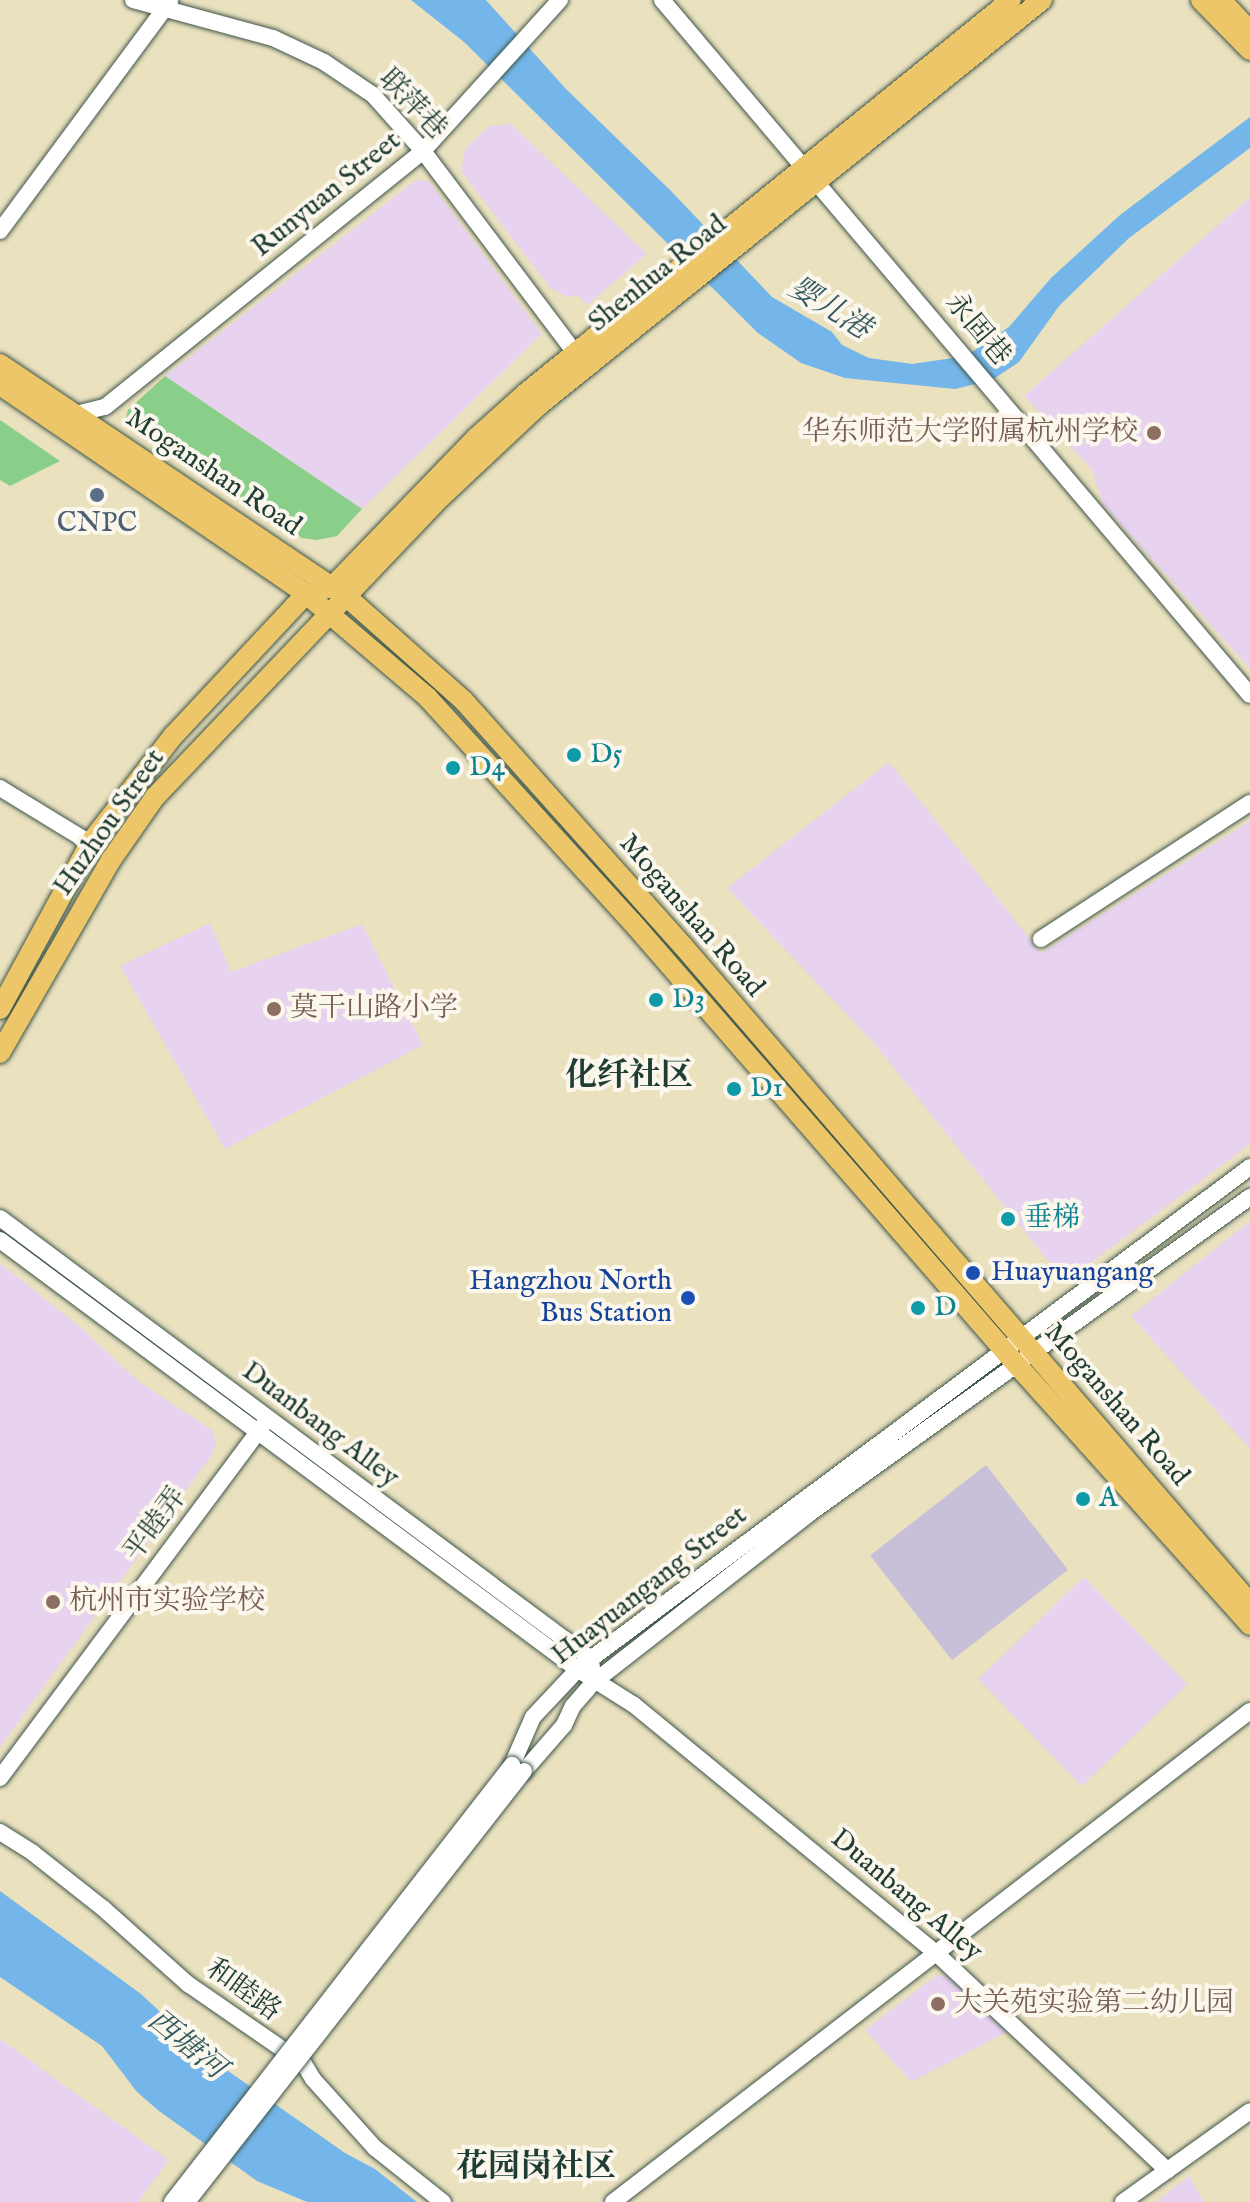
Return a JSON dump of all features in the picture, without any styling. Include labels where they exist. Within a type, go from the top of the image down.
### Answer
[{"type":"main road","name":"Shenhua Road","points":[[340,592],[511,430],[1011,0]]},
{"type":"main road","name":"Shenhua Road","points":[[809,175],[1042,0]]},
{"type":"main road","points":[[1201,0],[1250,50]]},
{"type":"main road","points":[[1221,0],[1250,31]]},
{"type":"main road","name":"Shenhua Road","points":[[331,614],[340,592],[477,437],[575,353],[684,279]]},
{"type":"main road","name":"Moganshan Road","points":[[0,364],[340,592],[483,721],[1250,1625]]},
{"type":"main road","name":"Moganshan Road","points":[[0,385],[306,594],[428,698],[1250,1603]]},
{"type":"main road","points":[[306,594],[340,592]]},
{"type":"main road","name":"Huzhou Street","points":[[0,1009],[90,843],[173,736],[306,594]]},
{"type":"main road","name":"Huzhou Street","points":[[0,1053],[111,860],[155,797],[204,742],[331,614]]},
{"type":"street","name":"联萍巷","points":[[133,0],[168,4],[273,38],[324,62],[373,95],[423,151],[575,353]]},
{"type":"street","name":"Runyuan Street","points":[[76,414],[105,407],[423,151],[560,0]]},
{"type":"street","name":"永固巷","points":[[662,0],[1250,695]]},
{"type":"street","points":[[0,231],[168,4]]},
{"type":"street","points":[[105,407],[106,434]]},
{"type":"street","points":[[0,788],[90,843]]},
{"type":"street","points":[[1041,939],[1250,803]]},
{"type":"street","name":"Huayuangang Street","points":[[172,2202],[518,1768],[564,1725],[573,1706],[594,1682],[1250,1167]]},
{"type":"street","name":"Huayuangang Street","points":[[187,2202],[518,1768],[533,1717],[577,1669],[1019,1351],[1250,1197]]},
{"type":"street","name":"Duanbang Alley","points":[[0,1218],[591,1659]]},
{"type":"street","name":"Duanbang Alley","points":[[0,1240],[594,1682],[634,1705],[937,1954],[1167,2170]]},
{"type":"street","name":"平睦弄","points":[[0,1778],[267,1418]]},
{"type":"street","points":[[591,1659],[594,1682]]},
{"type":"street","points":[[613,2202],[1250,1711]]},
{"type":"street","name":"和睦路","points":[[0,1832],[33,1853],[104,1909],[188,1984],[304,2064],[313,2079],[375,2148],[443,2202]]},
{"type":"street","points":[[1123,2202],[1250,2111]]},
{"type":"shaded area","points":[[511,124],[647,254],[587,305],[578,295],[568,297],[551,289],[461,171],[465,149],[489,126]]},
{"type":"shaded area","points":[[416,180],[429,181],[542,334],[362,509],[165,376]]},
{"type":"shaded area","name":"华东师范大学附属杭州学校","points":[[1250,197],[1250,669],[1103,504],[1092,470],[1024,396]]},
{"type":"shaded area","points":[[889,762],[1041,953],[1250,821],[1250,1144],[1065,1282],[872,1041],[727,888]]},
{"type":"shaded area","name":"莫干山路小学","points":[[210,923],[231,972],[362,924],[423,1045],[225,1149],[120,966]]},
{"type":"shaded area","points":[[1250,1221],[1250,1449],[1131,1316]]},
{"type":"shaded area","name":"杭州市实验学校","points":[[0,1263],[79,1326],[138,1381],[212,1430],[216,1443],[211,1456],[0,1747]]},
{"type":"shaded area","points":[[986,1465],[1068,1570],[952,1660],[870,1556]]},
{"type":"shaded area","points":[[1084,1577],[1188,1684],[1082,1786],[978,1679]]},
{"type":"shaded area","name":"大关苑实验第二幼儿园","points":[[937,1975],[949,1977],[1007,2032],[911,2082],[865,2030]]},
{"type":"shaded area","points":[[0,2039],[169,2160],[138,2202],[0,2202]]},
{"type":"shaded area","points":[[1189,2176],[1204,2202],[1156,2202]]},
{"type":"green space","points":[[165,376],[362,509],[337,536],[317,540],[302,538],[132,428],[126,418],[128,410]]},
{"type":"green space","points":[[0,420],[60,461],[10,486],[0,480]]},
{"type":"water","points":[[411,0],[486,0],[566,89],[671,191],[772,297],[832,332],[842,345],[869,358],[912,364],[966,356],[1009,327],[1051,278],[1120,215],[1250,117],[1250,148],[1129,238],[1059,306],[1019,362],[992,380],[955,389],[845,378],[801,363],[758,333],[464,42]]},
{"type":"water","name":"西塘河","points":[[0,1891],[141,1994],[211,2059],[345,2153],[375,2169],[417,2202],[307,2202],[257,2181],[159,2111],[137,2092],[102,2046],[0,1977]]},
{"type":"place","name":"华东师范大学附属杭州学校","points":[[1154,433]]},
{"type":"place","name":"CNPC","points":[[97,495]]},
{"type":"place","name":"D5","points":[[574,755]]},
{"type":"place","name":"D4","points":[[453,768]]},
{"type":"place","name":"D3","points":[[656,1000]]},
{"type":"place","name":"莫干山路小学","points":[[274,1009]]},
{"type":"place","name":"D1","points":[[734,1089]]},
{"type":"place","name":"垂梯","points":[[1008,1219]]},
{"type":"place","name":"Huayuangang","points":[[973,1273]]},
{"type":"place","name":"Hangzhou North Bus Station","points":[[688,1298]]},
{"type":"place","name":"D","points":[[918,1308]]},
{"type":"place","name":"A","points":[[1083,1499]]},
{"type":"place","name":"杭州市实验学校","points":[[53,1602]]},
{"type":"place","name":"大关苑实验第二幼儿园","points":[[938,2004]]},
{"type":"district","name":"化纤社区","points":[[629,1077]]},
{"type":"district","name":"花园岗社区","points":[[536,2168]]},
{"type":"water label","name":"婴儿港","points":[[829,309]]}]
